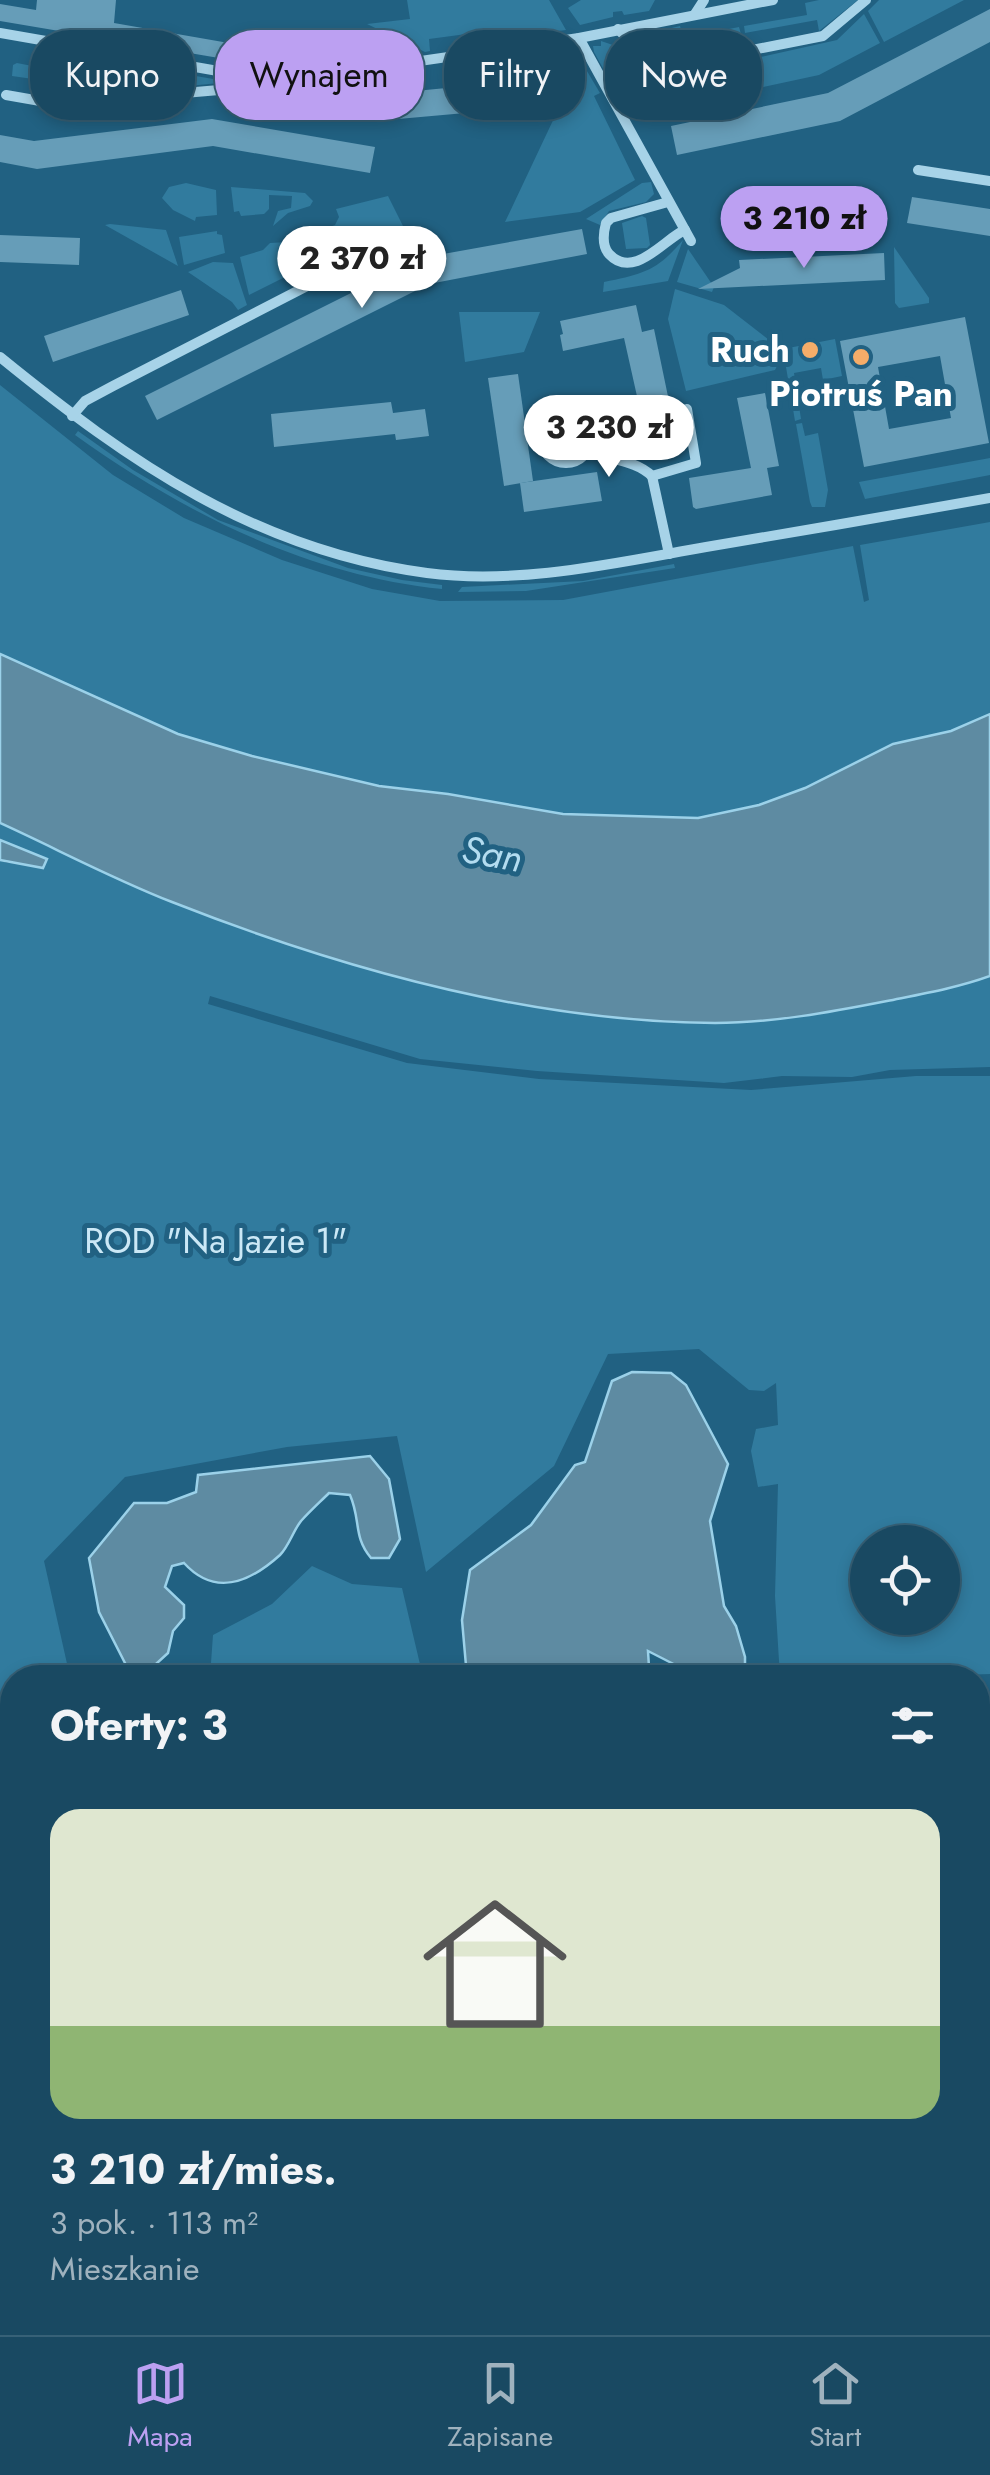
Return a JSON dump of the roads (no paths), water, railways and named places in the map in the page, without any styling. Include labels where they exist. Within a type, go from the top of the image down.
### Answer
[{"type":"street","points":[[695,14],[704,0]]},
{"type":"street","points":[[585,37],[773,0]]},
{"type":"street","points":[[618,29],[654,53],[681,63],[692,62],[822,36],[866,0]]},
{"type":"street","points":[[0,33],[215,70]]},
{"type":"street","points":[[585,49],[691,241]]},
{"type":"street","points":[[6,95],[46,102],[78,102],[215,88]]},
{"type":"street","points":[[918,170],[990,181]]},
{"type":"street","points":[[668,202],[612,218],[606,224],[604,246],[611,257],[624,262],[640,260],[659,252],[675,234],[685,230]]},
{"type":"street","points":[[72,416],[85,401],[410,234]]},
{"type":"street","points":[[0,357],[72,416],[203,502],[288,537],[371,564],[432,574],[518,575],[670,554],[990,498]]},
{"type":"street","points":[[652,476],[696,463],[686,410]]},
{"type":"street","points":[[558,414],[580,417],[590,428],[588,451],[574,463],[555,462],[542,448],[540,439],[545,423],[558,414]]},
{"type":"street","points":[[588,451],[628,462],[652,476],[670,554]]},
{"type":"water","name":"San","points":[[0,654],[178,734],[252,756],[379,786],[563,814],[698,818],[759,805],[805,788],[893,744],[951,731],[990,714],[990,976],[823,1013],[715,1023],[576,1013],[507,1002],[303,949],[150,893],[0,823]]},
{"type":"water","points":[[0,840],[47,859],[43,868],[0,860]]},
{"type":"water","points":[[632,1372],[671,1373],[686,1385],[728,1464],[710,1521],[724,1606],[736,1626],[745,1665],[675,1665],[648,1651],[649,1665],[466,1665],[462,1620],[470,1570],[531,1525],[575,1465],[585,1462],[612,1381]]},
{"type":"water","points":[[370,1456],[389,1479],[400,1539],[389,1558],[371,1558],[365,1550],[350,1495],[329,1493],[301,1521],[280,1555],[244,1579],[220,1583],[196,1574],[184,1563],[172,1566],[165,1587],[184,1605],[184,1618],[173,1631],[168,1653],[156,1664],[126,1665],[99,1612],[89,1558],[134,1503],[167,1503],[196,1492],[198,1475]]},
{"type":"place","name":"Ruch","points":[[810,350]]},
{"type":"place","name":"Piotruś Pan","points":[[861,357]]},
{"type":"park label","name":"ROD \"Na Jazie 1\"","points":[[216,1241]]}]
